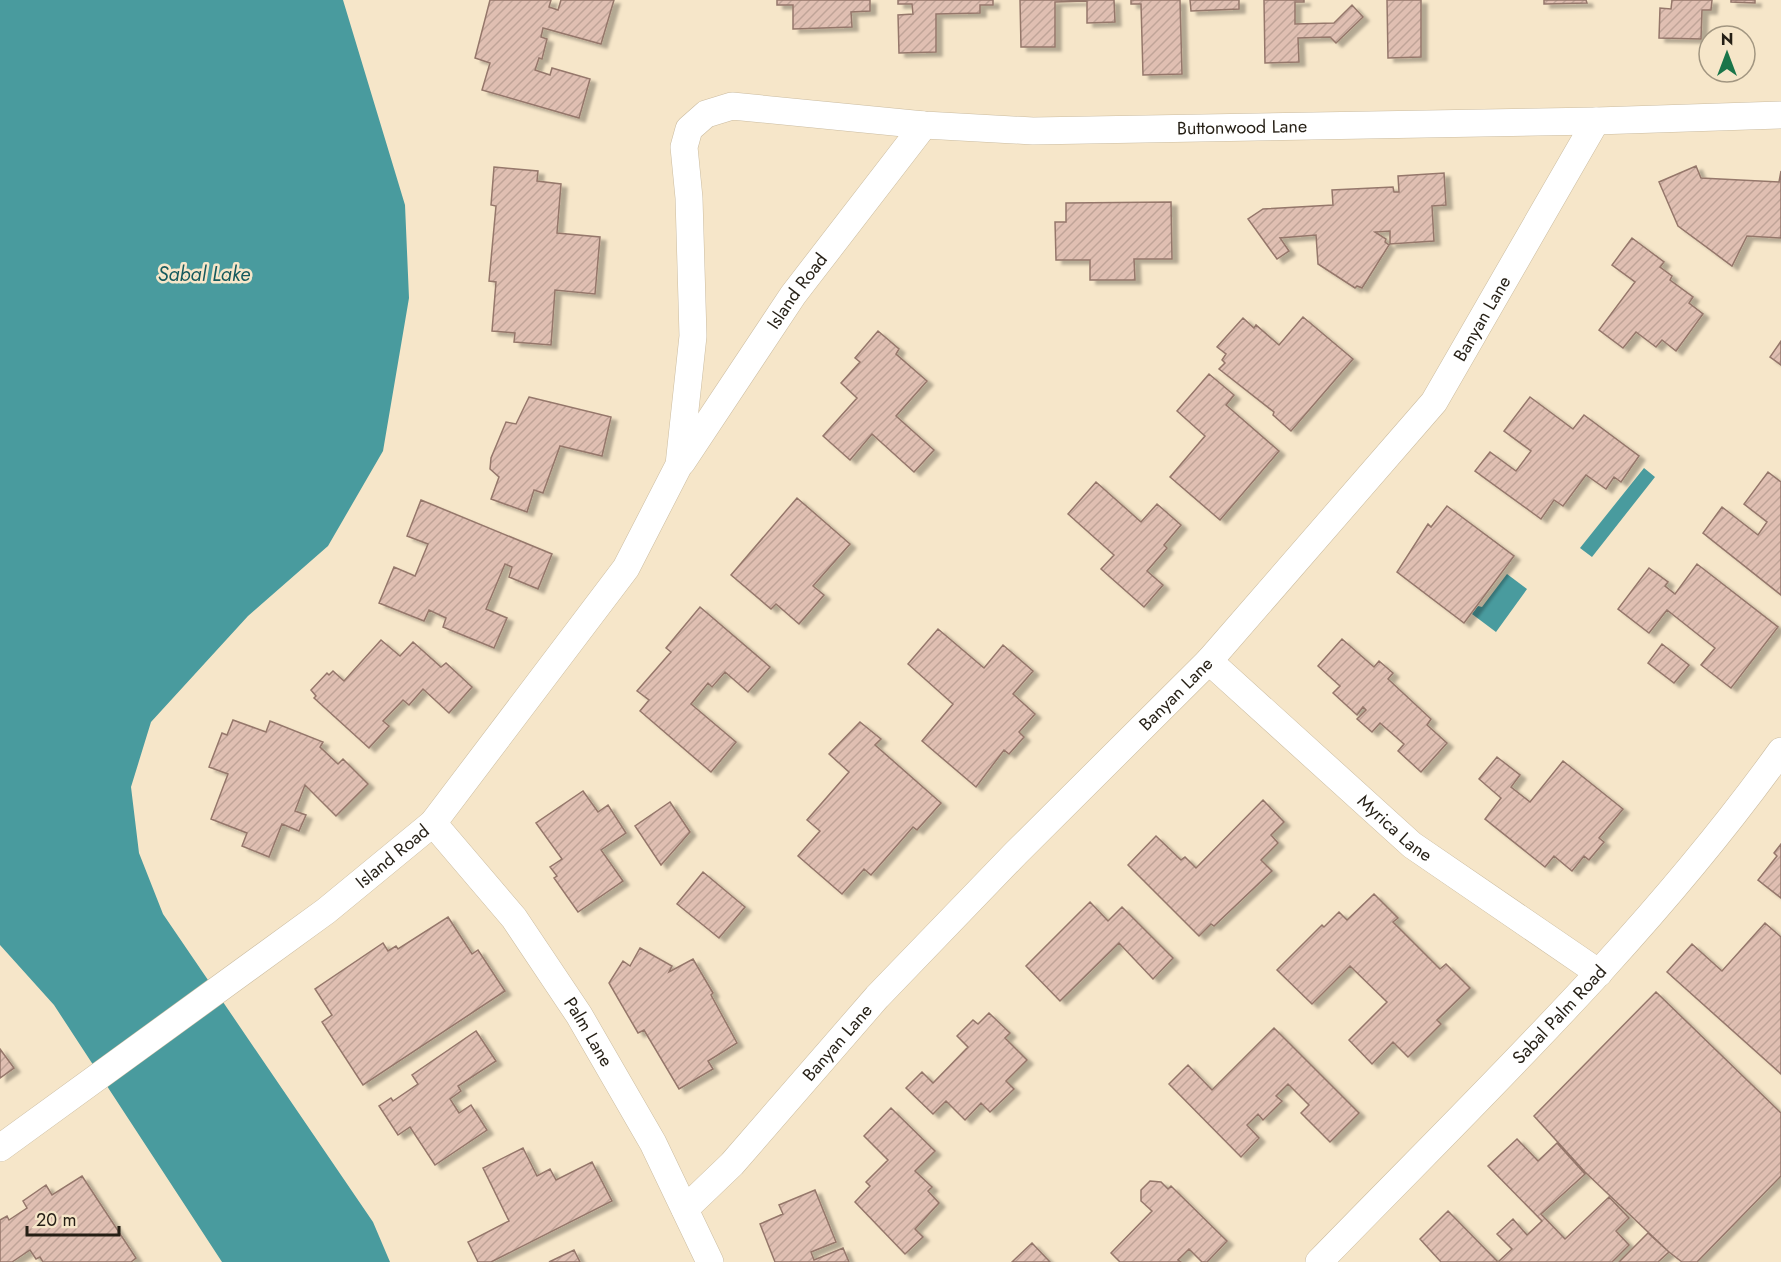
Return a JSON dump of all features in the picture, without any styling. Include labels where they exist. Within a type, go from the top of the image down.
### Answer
[{"type":"street","name":"Buttonwood Lane","points":[[706,114],[732,106],[924,125],[1033,131],[1596,121],[1781,115]]},
{"type":"street","name":"Island Road","points":[[680,465],[693,336],[690,198],[684,147],[689,129],[706,114]]},
{"type":"street","name":"Banyan Lane","points":[[685,1209],[732,1164],[886,988],[1016,853],[1209,661],[1434,402],[1596,121]]},
{"type":"street","name":"Island Road","points":[[0,1148],[326,911],[433,823],[626,568],[680,465],[793,295],[924,125]]},
{"type":"street","name":"Myrica Lane","points":[[1209,661],[1412,845],[1599,973]]},
{"type":"street","name":"Sabal Palm Road","points":[[1319,1262],[1599,973],[1747,798],[1781,751]]},
{"type":"street","name":"Palm Lane","points":[[433,823],[514,918],[579,1015],[653,1143],[710,1262]]},
{"type":"water","name":"Sabal Lake","points":[[0,0],[343,0],[405,205],[409,298],[383,451],[328,546],[248,616],[151,722],[131,787],[139,853],[163,914],[373,1222],[390,1262],[222,1262],[54,1005],[0,945]]},
{"type":"water","points":[[1644,468],[1655,477],[1592,557],[1580,548]]},
{"type":"water","points":[[1507,574],[1527,589],[1496,632],[1472,614],[1478,606],[1482,607]]},
{"type":"building","points":[[490,0],[551,0],[549,7],[558,10],[561,0],[614,0],[601,44],[543,28],[541,37],[547,39],[542,59],[539,58],[535,70],[550,75],[552,68],[590,79],[579,118],[482,90],[490,63],[475,58]]},
{"type":"building","points":[[777,0],[870,0],[870,11],[851,12],[852,27],[793,29],[793,5],[777,5]]},
{"type":"building","points":[[898,0],[993,0],[993,5],[980,5],[980,13],[936,14],[936,52],[899,53],[898,15],[913,14],[912,4],[898,4]]},
{"type":"building","points":[[1020,0],[1114,0],[1115,22],[1087,23],[1087,1],[1055,2],[1055,47],[1021,47]]},
{"type":"building","points":[[1131,0],[1180,0],[1182,74],[1143,75],[1141,4],[1131,4]]},
{"type":"building","points":[[1190,0],[1239,0],[1239,9],[1191,11]]},
{"type":"building","points":[[1264,0],[1304,0],[1304,2],[1295,2],[1295,24],[1334,23],[1352,5],[1363,17],[1336,43],[1330,37],[1298,38],[1299,62],[1265,63]]},
{"type":"building","points":[[1387,0],[1421,0],[1421,57],[1388,58]]},
{"type":"building","points":[[1544,0],[1586,0],[1587,3],[1544,4]]},
{"type":"building","points":[[1672,0],[1712,0],[1711,10],[1702,10],[1702,24],[1697,24],[1697,39],[1659,38],[1660,8],[1671,9]]},
{"type":"building","points":[[1731,0],[1755,0],[1755,3],[1731,2]]},
{"type":"building","points":[[1696,166],[1701,178],[1779,182],[1781,171],[1781,238],[1747,236],[1732,266],[1678,226],[1659,182]]},
{"type":"building","points":[[494,167],[538,171],[537,181],[561,184],[557,233],[600,237],[595,294],[555,290],[551,345],[514,342],[515,333],[492,331],[496,282],[489,281],[496,206],[491,205]]},
{"type":"building","points":[[1444,173],[1446,205],[1432,206],[1434,241],[1390,244],[1390,231],[1375,232],[1386,239],[1385,242],[1389,245],[1362,288],[1357,286],[1355,288],[1318,264],[1316,235],[1280,238],[1289,251],[1277,259],[1248,219],[1263,209],[1333,205],[1332,190],[1393,187],[1394,192],[1399,192],[1398,176]]},
{"type":"building","points":[[1171,202],[1172,259],[1134,259],[1135,280],[1090,280],[1090,260],[1056,260],[1055,222],[1066,222],[1066,203]]},
{"type":"building","points":[[1632,238],[1664,262],[1660,267],[1672,276],[1670,280],[1693,297],[1689,303],[1703,314],[1676,351],[1662,340],[1656,347],[1636,332],[1623,348],[1599,330],[1635,282],[1612,265]]},
{"type":"building","points":[[1303,317],[1353,359],[1291,431],[1273,415],[1274,412],[1219,369],[1225,363],[1222,360],[1226,354],[1217,347],[1243,318],[1254,328],[1256,325],[1279,345]]},
{"type":"building","points":[[878,331],[899,349],[896,354],[927,381],[896,416],[934,450],[914,472],[872,434],[850,460],[823,436],[857,398],[841,383],[860,362],[855,358]]},
{"type":"building","points":[[1781,341],[1781,365],[1770,357]]},
{"type":"building","points":[[1209,374],[1234,395],[1226,405],[1279,451],[1220,520],[1170,477],[1205,436],[1177,411]]},
{"type":"building","points":[[529,397],[611,417],[602,456],[560,446],[543,493],[534,490],[527,512],[491,499],[499,477],[490,469],[491,458],[506,422],[516,424]]},
{"type":"building","points":[[1530,397],[1573,429],[1584,415],[1639,456],[1621,482],[1614,477],[1606,489],[1586,475],[1563,506],[1554,500],[1541,519],[1475,471],[1490,452],[1516,471],[1531,451],[1504,431]]},
{"type":"building","points":[[1768,472],[1781,482],[1781,595],[1703,533],[1722,507],[1758,535],[1767,522],[1744,504]]},
{"type":"building","points":[[1096,482],[1141,522],[1157,504],[1181,525],[1164,545],[1167,548],[1147,571],[1163,585],[1144,607],[1101,569],[1114,555],[1068,514]]},
{"type":"building","points":[[797,498],[850,544],[813,586],[824,595],[799,624],[776,604],[771,609],[731,575]]},
{"type":"building","points":[[421,500],[552,554],[538,589],[509,577],[512,567],[505,564],[486,609],[507,618],[494,648],[443,627],[446,618],[429,610],[424,621],[379,603],[394,567],[415,576],[428,544],[407,536]]},
{"type":"building","points":[[1447,506],[1514,556],[1464,623],[1397,572],[1428,524],[1431,527]]},
{"type":"building","points":[[1697,564],[1778,627],[1731,688],[1701,665],[1715,648],[1667,610],[1649,633],[1618,609],[1649,568],[1668,582],[1665,586],[1675,594]]},
{"type":"building","points":[[700,607],[770,667],[748,692],[725,672],[712,687],[708,683],[691,704],[736,742],[711,772],[640,711],[649,700],[637,691],[671,652],[666,648]]},
{"type":"building","points":[[938,629],[984,668],[1003,645],[1033,671],[1013,694],[1035,714],[1019,732],[1024,737],[1009,754],[1004,750],[976,787],[922,741],[953,704],[908,664]]},
{"type":"building","points":[[1342,639],[1374,667],[1379,661],[1393,673],[1388,679],[1431,719],[1427,725],[1447,743],[1421,772],[1398,751],[1404,744],[1380,723],[1372,732],[1357,719],[1366,710],[1363,707],[1357,715],[1333,693],[1340,686],[1318,666]]},
{"type":"building","points":[[381,640],[400,656],[413,642],[441,667],[446,663],[472,687],[449,713],[423,689],[409,705],[403,700],[383,721],[389,726],[369,748],[314,698],[316,696],[311,690],[327,673],[329,675],[333,671],[344,681]]},
{"type":"building","points":[[1662,644],[1689,665],[1674,683],[1648,663]]},
{"type":"building","points":[[233,720],[266,732],[270,721],[323,742],[320,747],[338,764],[343,759],[368,784],[336,816],[305,785],[295,811],[306,815],[299,831],[282,824],[269,857],[242,846],[247,833],[211,819],[228,774],[209,767],[222,733],[227,735]]},
{"type":"building","points":[[860,722],[881,739],[875,745],[941,803],[917,830],[913,827],[871,875],[864,869],[842,894],[798,856],[820,831],[807,820],[849,772],[829,754]]},
{"type":"building","points":[[1497,757],[1520,775],[1511,787],[1530,802],[1563,761],[1623,809],[1599,838],[1604,842],[1589,860],[1584,856],[1572,871],[1554,856],[1545,867],[1485,819],[1501,798],[1479,779]]},
{"type":"building","points":[[583,791],[598,812],[608,805],[626,833],[601,850],[623,881],[578,912],[554,878],[557,876],[550,867],[562,859],[536,823]]},
{"type":"building","points":[[1263,800],[1284,822],[1271,835],[1278,843],[1261,860],[1272,871],[1214,926],[1211,924],[1199,936],[1128,865],[1156,836],[1181,860],[1185,857],[1196,868]]},
{"type":"building","points":[[670,802],[690,832],[661,865],[635,826]]},
{"type":"building","points":[[1781,844],[1781,898],[1758,880],[1777,856],[1774,853]]},
{"type":"building","points":[[703,872],[745,907],[719,938],[677,904]]},
{"type":"building","points":[[1374,894],[1398,918],[1393,922],[1440,969],[1446,964],[1470,988],[1437,1020],[1441,1024],[1408,1057],[1393,1042],[1372,1064],[1349,1040],[1387,1002],[1350,966],[1312,1004],[1277,970],[1322,925],[1324,927],[1339,912],[1347,920]]},
{"type":"building","points":[[1090,902],[1108,921],[1122,907],[1173,958],[1153,979],[1119,943],[1060,1001],[1026,966]]},
{"type":"building","points":[[448,917],[472,954],[478,950],[505,991],[363,1085],[322,1022],[332,1015],[315,989],[383,943],[388,951],[396,946],[398,949]]},
{"type":"building","points":[[1765,923],[1781,937],[1781,1074],[1667,972],[1692,944],[1722,971]]},
{"type":"building","points":[[640,948],[672,966],[669,972],[693,959],[713,993],[711,995],[737,1043],[708,1061],[713,1069],[679,1089],[644,1030],[638,1033],[609,983],[623,961],[630,966]]},
{"type":"building","points":[[1656,992],[1781,1113],[1781,1176],[1697,1262],[1682,1262],[1669,1252],[1585,1172],[1534,1116]]},
{"type":"building","points":[[989,1013],[1010,1033],[1005,1038],[1027,1060],[1006,1081],[1014,1089],[990,1112],[981,1103],[965,1120],[946,1101],[933,1114],[906,1088],[922,1072],[933,1083],[968,1047],[957,1036],[973,1020],[978,1024]]},
{"type":"building","points":[[1274,1028],[1359,1113],[1330,1142],[1301,1113],[1309,1105],[1288,1084],[1276,1096],[1282,1101],[1263,1120],[1258,1114],[1247,1125],[1259,1138],[1241,1157],[1169,1084],[1188,1065],[1212,1090]]},
{"type":"building","points":[[476,1031],[496,1061],[458,1086],[461,1091],[450,1099],[459,1113],[471,1105],[487,1130],[435,1165],[410,1127],[398,1135],[379,1106],[391,1098],[393,1101],[418,1084],[412,1075]]},
{"type":"building","points":[[0,1049],[14,1068],[0,1078]]},
{"type":"building","points":[[891,1108],[935,1151],[915,1171],[932,1187],[928,1191],[939,1203],[915,1229],[923,1237],[905,1254],[855,1202],[870,1186],[866,1182],[888,1160],[864,1136]]},
{"type":"building","points":[[1517,1139],[1538,1161],[1557,1143],[1585,1174],[1541,1214],[1565,1239],[1609,1197],[1629,1218],[1616,1231],[1629,1245],[1612,1262],[1498,1262],[1512,1249],[1497,1234],[1513,1219],[1527,1235],[1542,1221],[1488,1166]]},
{"type":"building","points":[[523,1148],[537,1176],[550,1169],[556,1180],[592,1162],[612,1201],[491,1262],[478,1262],[468,1242],[509,1221],[483,1168]]},
{"type":"building","points":[[82,1176],[136,1258],[131,1262],[43,1262],[40,1257],[36,1259],[30,1250],[12,1262],[0,1262],[0,1220],[7,1216],[9,1220],[27,1208],[23,1201],[46,1185],[52,1195]]},
{"type":"building","points":[[1150,1181],[1161,1182],[1168,1189],[1171,1186],[1227,1241],[1207,1262],[1202,1262],[1189,1249],[1178,1260],[1181,1262],[1120,1262],[1111,1253],[1152,1211],[1141,1201],[1141,1190]]},
{"type":"building","points":[[815,1190],[836,1242],[811,1252],[814,1260],[843,1248],[849,1262],[775,1262],[760,1224],[783,1214],[779,1205]]},
{"type":"building","points":[[1448,1211],[1498,1262],[1441,1262],[1420,1239]]},
{"type":"building","points":[[1648,1233],[1669,1252],[1658,1262],[1619,1262]]},
{"type":"building","points":[[1032,1243],[1050,1262],[1012,1262]]},
{"type":"building","points":[[574,1250],[580,1262],[549,1262]]}]
